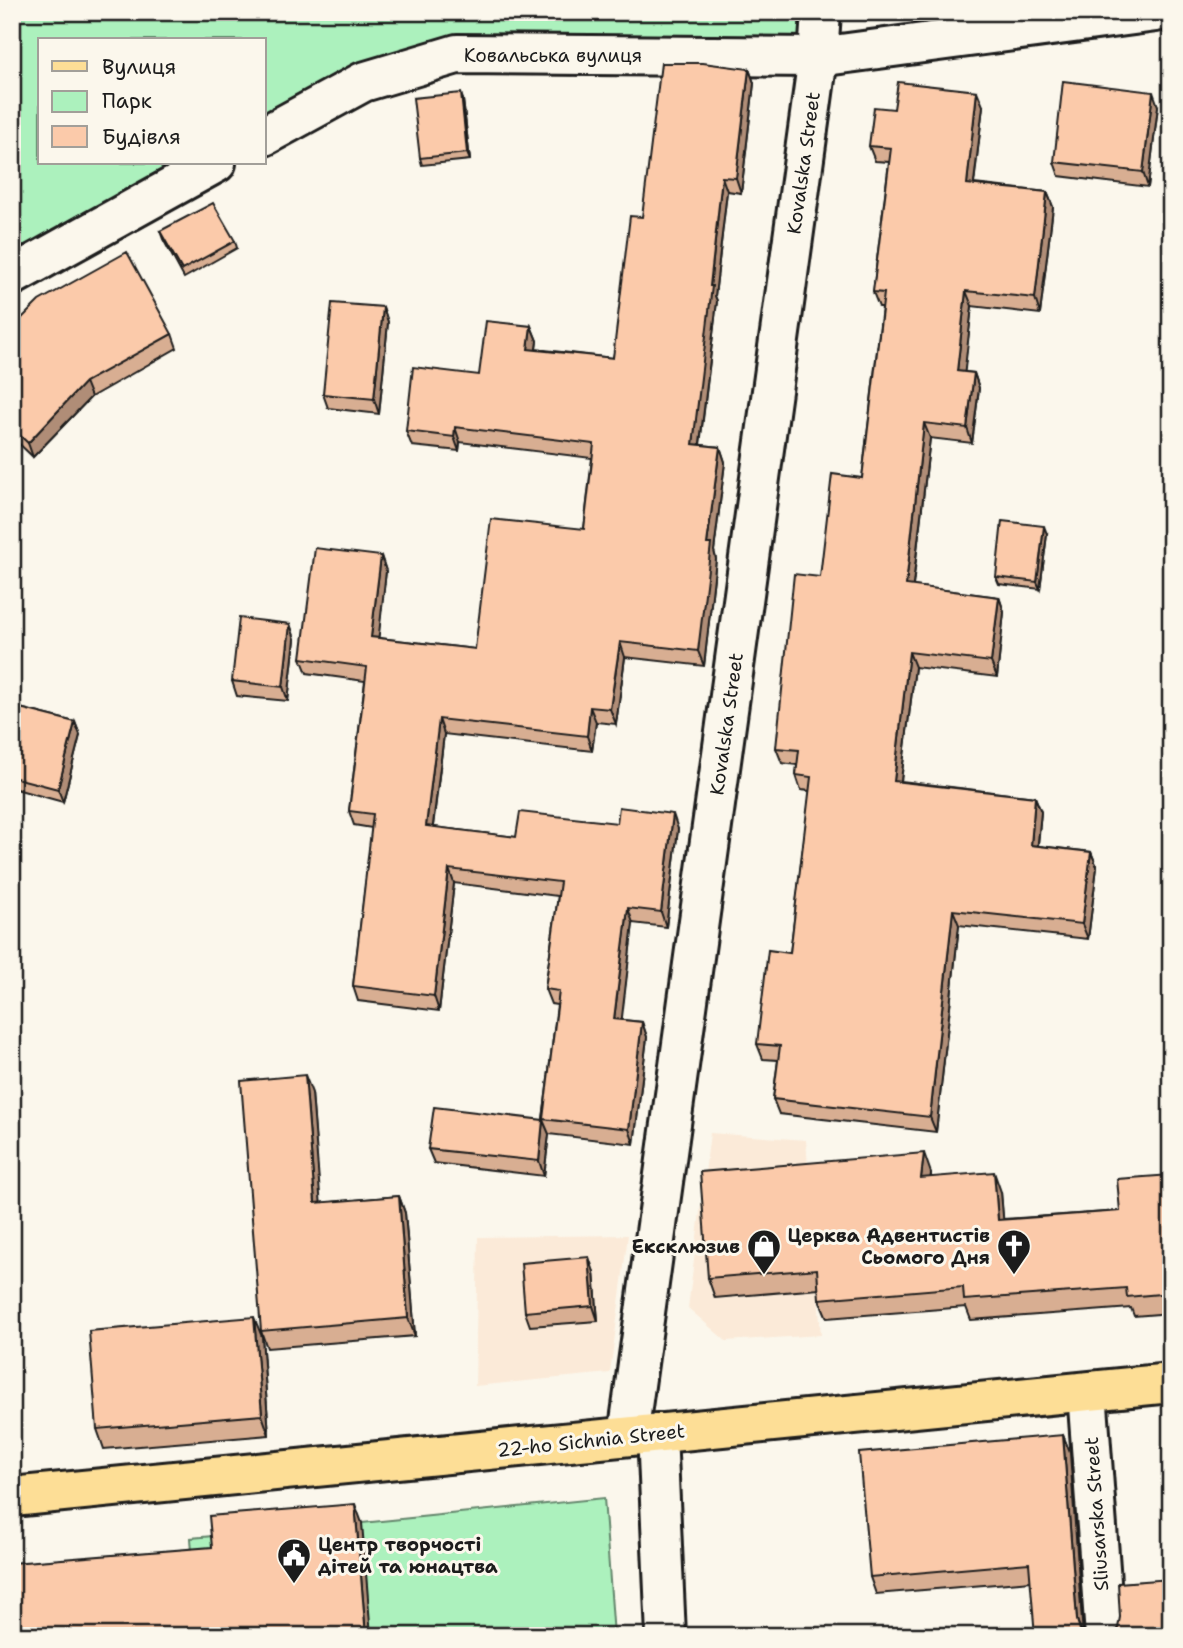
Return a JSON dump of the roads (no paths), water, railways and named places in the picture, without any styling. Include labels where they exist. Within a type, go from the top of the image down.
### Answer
[{"type":"main road","name":"22-ho Sichnia Street","points":[[12,1497],[1171,1384]]},
{"type":"street","name":"Kovalska Street","points":[[666,1636],[643,1435],[818,57],[821,12]]},
{"type":"street","name":"Ковальська вулиця","points":[[266,135],[363,82],[457,54],[818,57],[1156,12]]},
{"type":"street","points":[[12,276],[214,164]]},
{"type":"street","name":"Sliusarska Street","points":[[1087,1392],[1105,1636]]},
{"type":"place","name":"Ексклюзив","points":[[764,1276]]},
{"type":"place","name":"Церква Адвентистів Сьомого Дня","points":[[1014,1276]]},
{"type":"place","name":"Центр творчості дітей та юнацтва","points":[[294,1585]]}]
